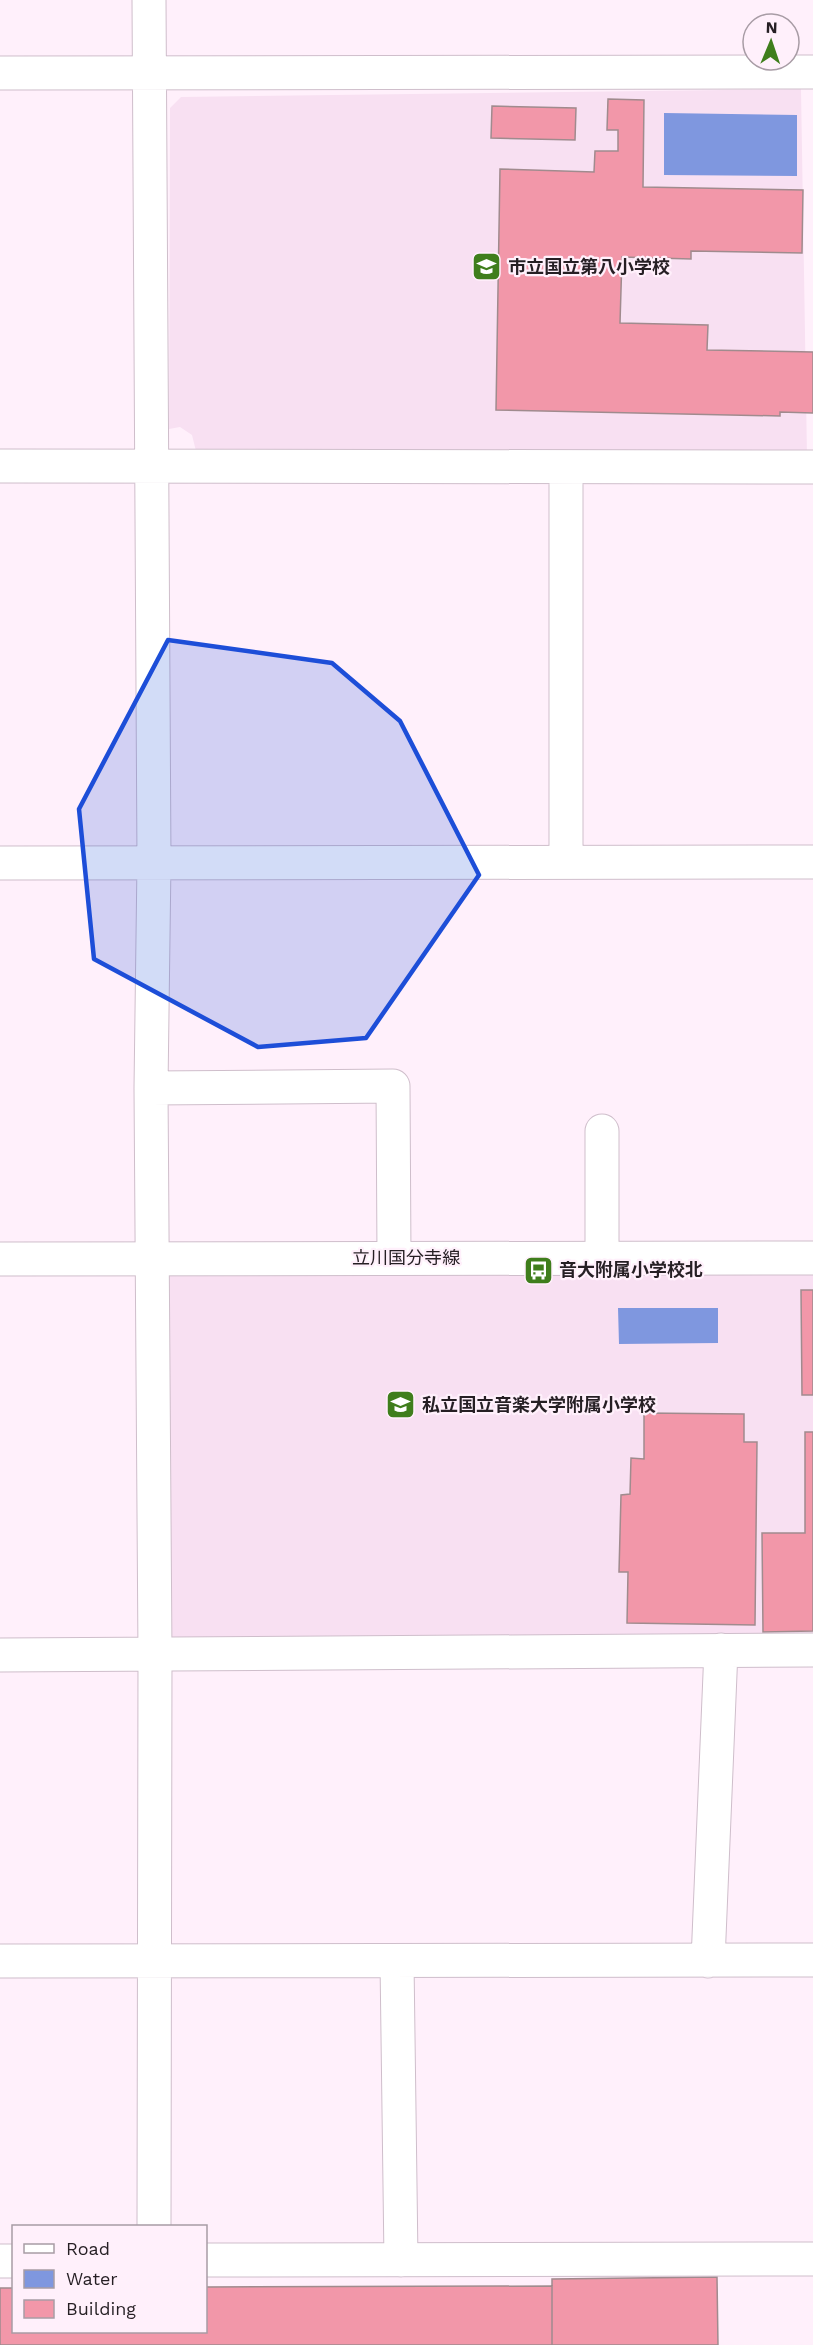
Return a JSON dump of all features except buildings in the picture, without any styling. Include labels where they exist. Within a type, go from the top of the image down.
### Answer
[{"type":"street","points":[[149,0],[154,862],[151,1088],[154,2225]]},
{"type":"street","points":[[0,73],[813,72]]},
{"type":"street","points":[[0,466],[813,467]]},
{"type":"street","points":[[566,467],[566,862]]},
{"type":"street","points":[[0,862],[813,862]]},
{"type":"street","points":[[151,1088],[393,1086],[394,1258]]},
{"type":"street","points":[[602,1131],[602,1258]]},
{"type":"street","name":"立川国分寺線","points":[[0,1259],[813,1258]]},
{"type":"street","points":[[708,1961],[721,1650]]},
{"type":"street","points":[[0,1655],[813,1650]]},
{"type":"street","points":[[0,1961],[813,1960]]},
{"type":"street","points":[[397,1961],[401,2259]]},
{"type":"street","points":[[207,2260],[813,2259]]},
{"type":"highlighted area","points":[[168,640],[332,663],[400,721],[479,875],[366,1038],[258,1047],[94,959],[79,809]]},
{"type":"shaded area","name":"市立国立第八小学校","points":[[801,89],[807,456],[196,451],[192,435],[180,427],[169,429],[170,108],[181,97]]},
{"type":"shaded area","points":[[813,1273],[813,1639],[171,1641],[169,1274]]},
{"type":"water","points":[[664,113],[797,115],[797,176],[664,175]]},
{"type":"water","points":[[618,1308],[718,1308],[718,1343],[619,1344]]},
{"type":"place","name":"市立国立第八小学校","points":[[487,267]]},
{"type":"place","name":"音大附属小学校北","points":[[538,1270]]},
{"type":"place","name":"私立国立音楽大学附属小学校","points":[[401,1405]]}]
